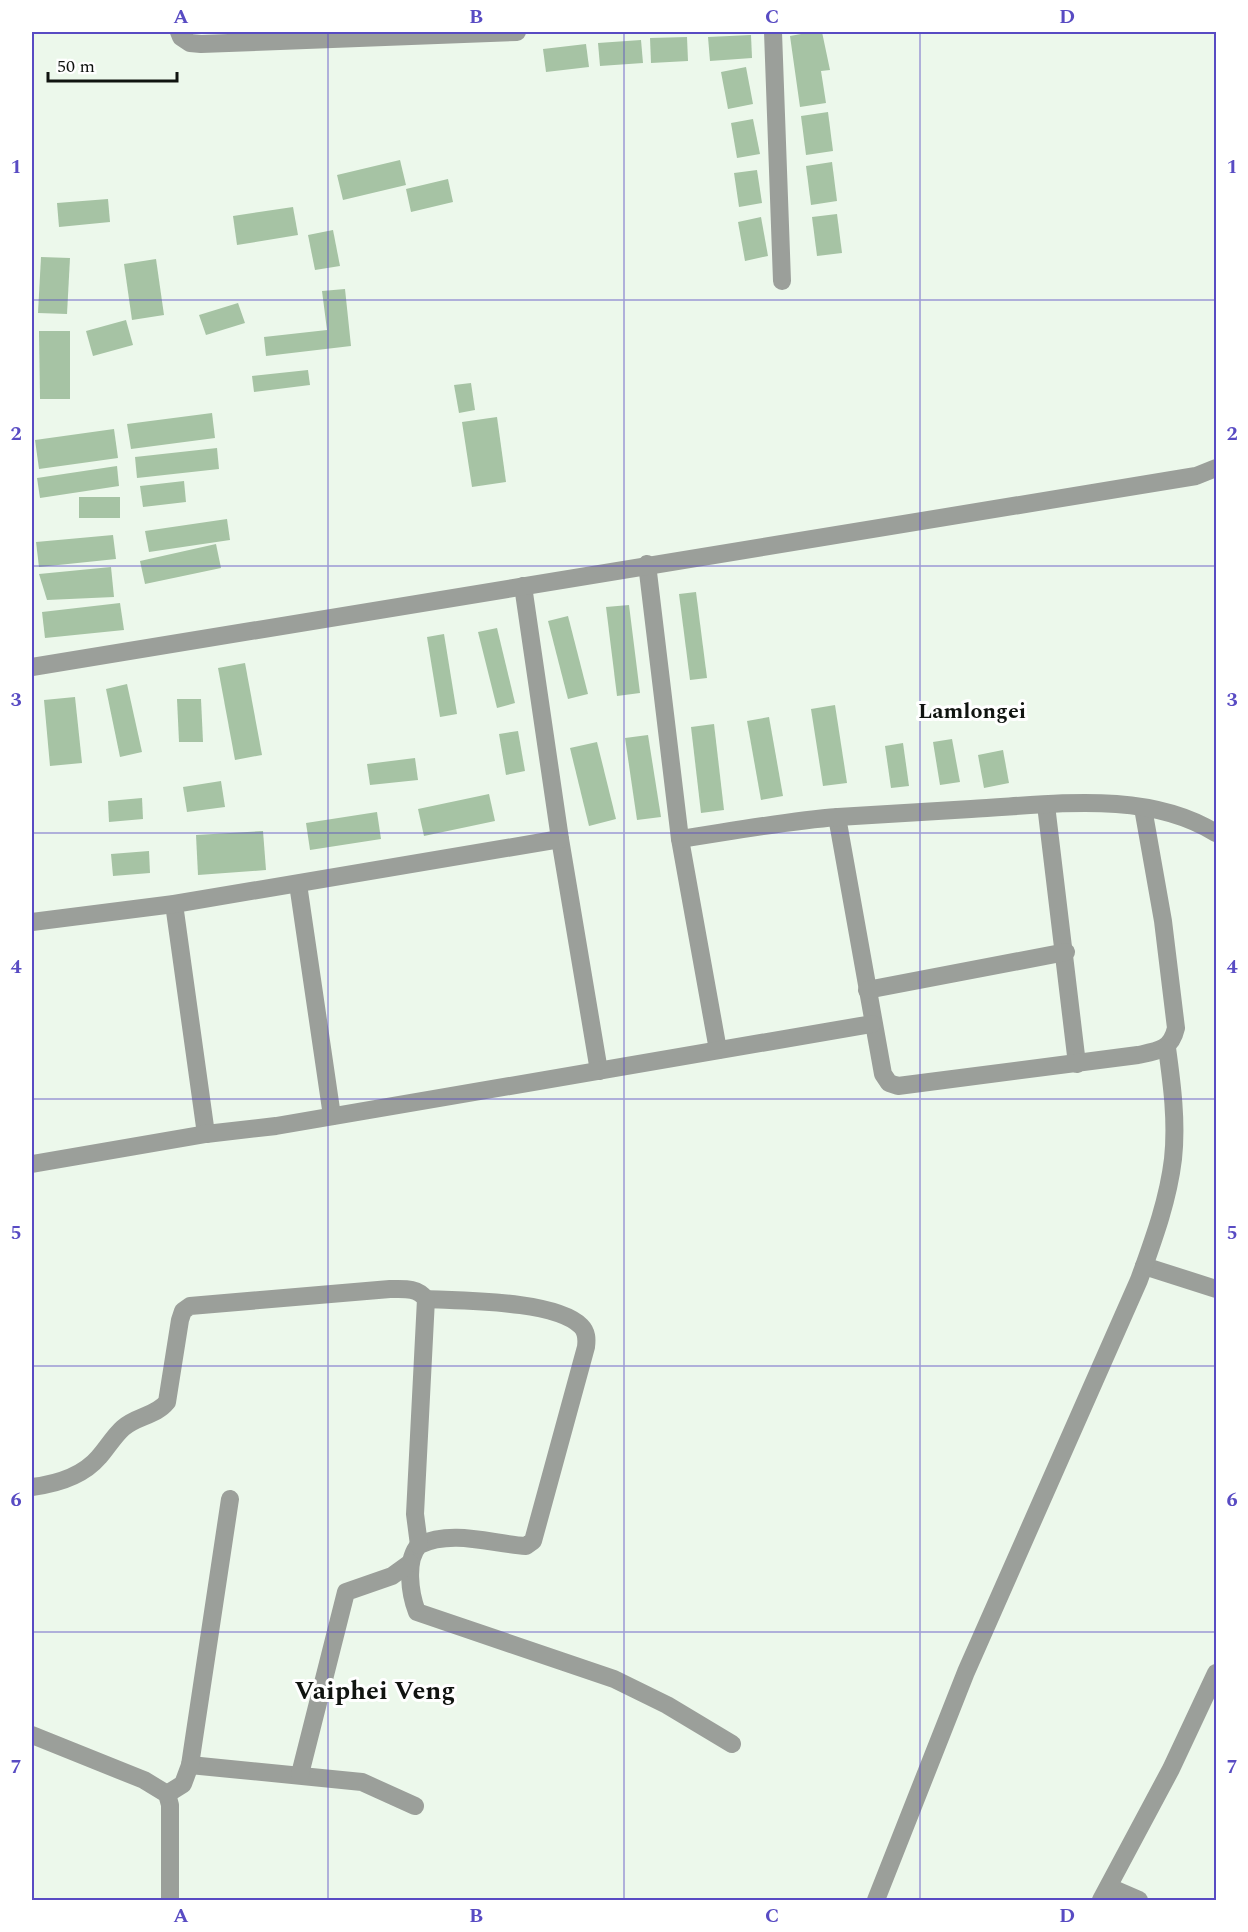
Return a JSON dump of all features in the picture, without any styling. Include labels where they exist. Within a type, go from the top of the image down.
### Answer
[{"type":"street","points":[[179,32],[181,37],[190,43],[201,44],[517,32]]},
{"type":"street","points":[[773,32],[782,281]]},
{"type":"street","points":[[32,667],[647,564],[1196,476],[1216,468]]},
{"type":"street","points":[[647,564],[680,839],[718,1050]]},
{"type":"street","points":[[523,586],[560,839],[599,1071]]},
{"type":"street","points":[[680,839],[837,817],[1097,803],[1143,808],[1200,823],[1216,833]]},
{"type":"street","points":[[1046,805],[1066,952],[1077,1064]]},
{"type":"street","points":[[837,817],[872,1024],[883,1074],[889,1083],[898,1086],[1077,1064],[1138,1055],[1167,1048],[1173,1040],[1176,1028],[1163,921],[1143,808]]},
{"type":"street","points":[[32,922],[174,904],[560,839]]},
{"type":"street","points":[[298,884],[332,1116]]},
{"type":"street","points":[[174,904],[206,1134]]},
{"type":"street","points":[[867,990],[1066,952]]},
{"type":"street","points":[[32,1164],[206,1134],[332,1116],[872,1024]]},
{"type":"street","points":[[876,1900],[966,1672],[1144,1266],[1164,1202],[1173,1158],[1174,1107],[1167,1048]]},
{"type":"street","points":[[1144,1266],[1216,1289]]},
{"type":"street","points":[[32,1487],[63,1481],[83,1471],[96,1460],[124,1427],[161,1409],[167,1402],[180,1320],[183,1311],[190,1306],[390,1289],[421,1292],[426,1299],[414,1514],[419,1545],[410,1563],[392,1576],[346,1592],[300,1774]]},
{"type":"street","points":[[419,1545],[432,1540],[471,1539],[522,1546],[531,1544],[537,1531],[586,1347],[587,1335],[580,1325],[539,1308],[426,1299]]},
{"type":"street","points":[[167,1794],[183,1784],[190,1765],[230,1499]]},
{"type":"street","points":[[410,1563],[414,1605],[417,1612],[614,1679],[667,1705],[732,1744]]},
{"type":"street","points":[[1139,1900],[1105,1894],[1171,1769],[1216,1673]]},
{"type":"street","points":[[32,1735],[144,1780],[167,1794],[170,1805],[170,1900]]},
{"type":"street","points":[[190,1765],[300,1774],[362,1782],[415,1806]]},
{"type":"building","points":[[822,32],[830,70],[821,71],[826,103],[800,107],[790,36]]},
{"type":"building","points":[[751,35],[752,58],[710,61],[708,37]]},
{"type":"building","points":[[687,37],[688,61],[651,63],[650,38]]},
{"type":"building","points":[[641,40],[643,63],[600,66],[598,43]]},
{"type":"building","points":[[586,44],[589,67],[546,72],[543,49]]},
{"type":"building","points":[[746,67],[753,104],[728,109],[721,72]]},
{"type":"building","points":[[828,112],[833,151],[806,155],[801,116]]},
{"type":"building","points":[[753,119],[760,154],[737,158],[731,123]]},
{"type":"building","points":[[400,160],[406,185],[343,200],[337,175]]},
{"type":"building","points":[[832,162],[837,201],[811,205],[806,166]]},
{"type":"building","points":[[757,170],[762,203],[739,207],[734,173]]},
{"type":"building","points":[[448,179],[453,202],[411,212],[406,189]]},
{"type":"building","points":[[108,199],[110,222],[59,227],[57,203]]},
{"type":"building","points":[[293,207],[298,235],[237,245],[233,216]]},
{"type":"building","points":[[837,214],[842,253],[817,256],[812,217]]},
{"type":"building","points":[[761,217],[768,256],[745,261],[738,222]]},
{"type":"building","points":[[333,230],[340,266],[315,270],[308,235]]},
{"type":"building","points":[[41,257],[70,258],[67,314],[38,313]]},
{"type":"building","points":[[156,259],[164,315],[132,320],[124,264]]},
{"type":"building","points":[[345,289],[351,346],[266,356],[264,337],[327,330],[322,291]]},
{"type":"building","points":[[238,303],[245,323],[206,335],[199,315]]},
{"type":"building","points":[[126,320],[133,345],[93,356],[86,331]]},
{"type":"building","points":[[39,331],[70,331],[70,399],[40,399]]},
{"type":"building","points":[[308,370],[310,385],[254,392],[252,376]]},
{"type":"building","points":[[471,383],[475,410],[459,413],[454,385]]},
{"type":"building","points":[[212,413],[215,438],[131,449],[127,424]]},
{"type":"building","points":[[497,417],[506,482],[472,487],[462,422]]},
{"type":"building","points":[[114,429],[118,458],[39,469],[35,440]]},
{"type":"building","points":[[217,448],[219,469],[137,478],[135,457]]},
{"type":"building","points":[[117,466],[119,486],[40,498],[37,478]]},
{"type":"building","points":[[184,481],[186,502],[143,507],[140,486]]},
{"type":"building","points":[[79,497],[120,497],[120,518],[79,518]]},
{"type":"building","points":[[227,519],[230,540],[149,552],[145,531]]},
{"type":"building","points":[[113,535],[116,559],[39,567],[36,542]]},
{"type":"building","points":[[216,544],[221,568],[145,584],[140,561]]},
{"type":"building","points":[[111,567],[114,597],[47,600],[39,574]]},
{"type":"building","points":[[696,592],[707,678],[690,680],[679,594]]},
{"type":"building","points":[[120,603],[124,630],[45,638],[42,612]]},
{"type":"building","points":[[629,605],[640,693],[617,696],[606,607]]},
{"type":"building","points":[[568,616],[588,694],[568,699],[548,621]]},
{"type":"building","points":[[497,628],[515,703],[497,708],[478,632]]},
{"type":"building","points":[[444,634],[457,714],[440,717],[427,637]]},
{"type":"building","points":[[245,663],[262,755],[235,760],[218,668]]},
{"type":"building","points":[[127,684],[142,752],[120,757],[106,689]]},
{"type":"building","points":[[75,697],[82,763],[50,766],[44,700]]},
{"type":"building","points":[[177,699],[201,699],[203,742],[179,742]]},
{"type":"building","points":[[835,705],[847,783],[823,786],[811,709]]},
{"type":"building","points":[[769,717],[783,796],[761,800],[747,721]]},
{"type":"building","points":[[714,724],[724,810],[701,813],[691,727]]},
{"type":"building","points":[[518,731],[525,771],[506,775],[499,734]]},
{"type":"building","points":[[648,735],[661,817],[637,820],[625,738]]},
{"type":"building","points":[[952,739],[960,782],[940,785],[933,742]]},
{"type":"building","points":[[597,742],[616,819],[589,826],[570,748]]},
{"type":"building","points":[[903,743],[909,786],[891,788],[885,746]]},
{"type":"building","points":[[1003,750],[1009,783],[984,788],[978,755]]},
{"type":"building","points":[[415,758],[418,780],[370,785],[367,764]]},
{"type":"building","points":[[221,781],[225,807],[187,812],[183,787]]},
{"type":"building","points":[[489,794],[495,821],[424,836],[418,809]]},
{"type":"building","points":[[142,798],[143,819],[109,822],[108,801]]},
{"type":"building","points":[[377,812],[381,839],[310,850],[306,823]]},
{"type":"building","points":[[263,831],[266,870],[198,875],[196,835]]},
{"type":"building","points":[[149,851],[150,873],[113,876],[111,854]]},
{"type":"district","name":"Lamlongei","points":[[972,711]]},
{"type":"district","name":"Vaiphei Veng","points":[[375,1691]]}]
